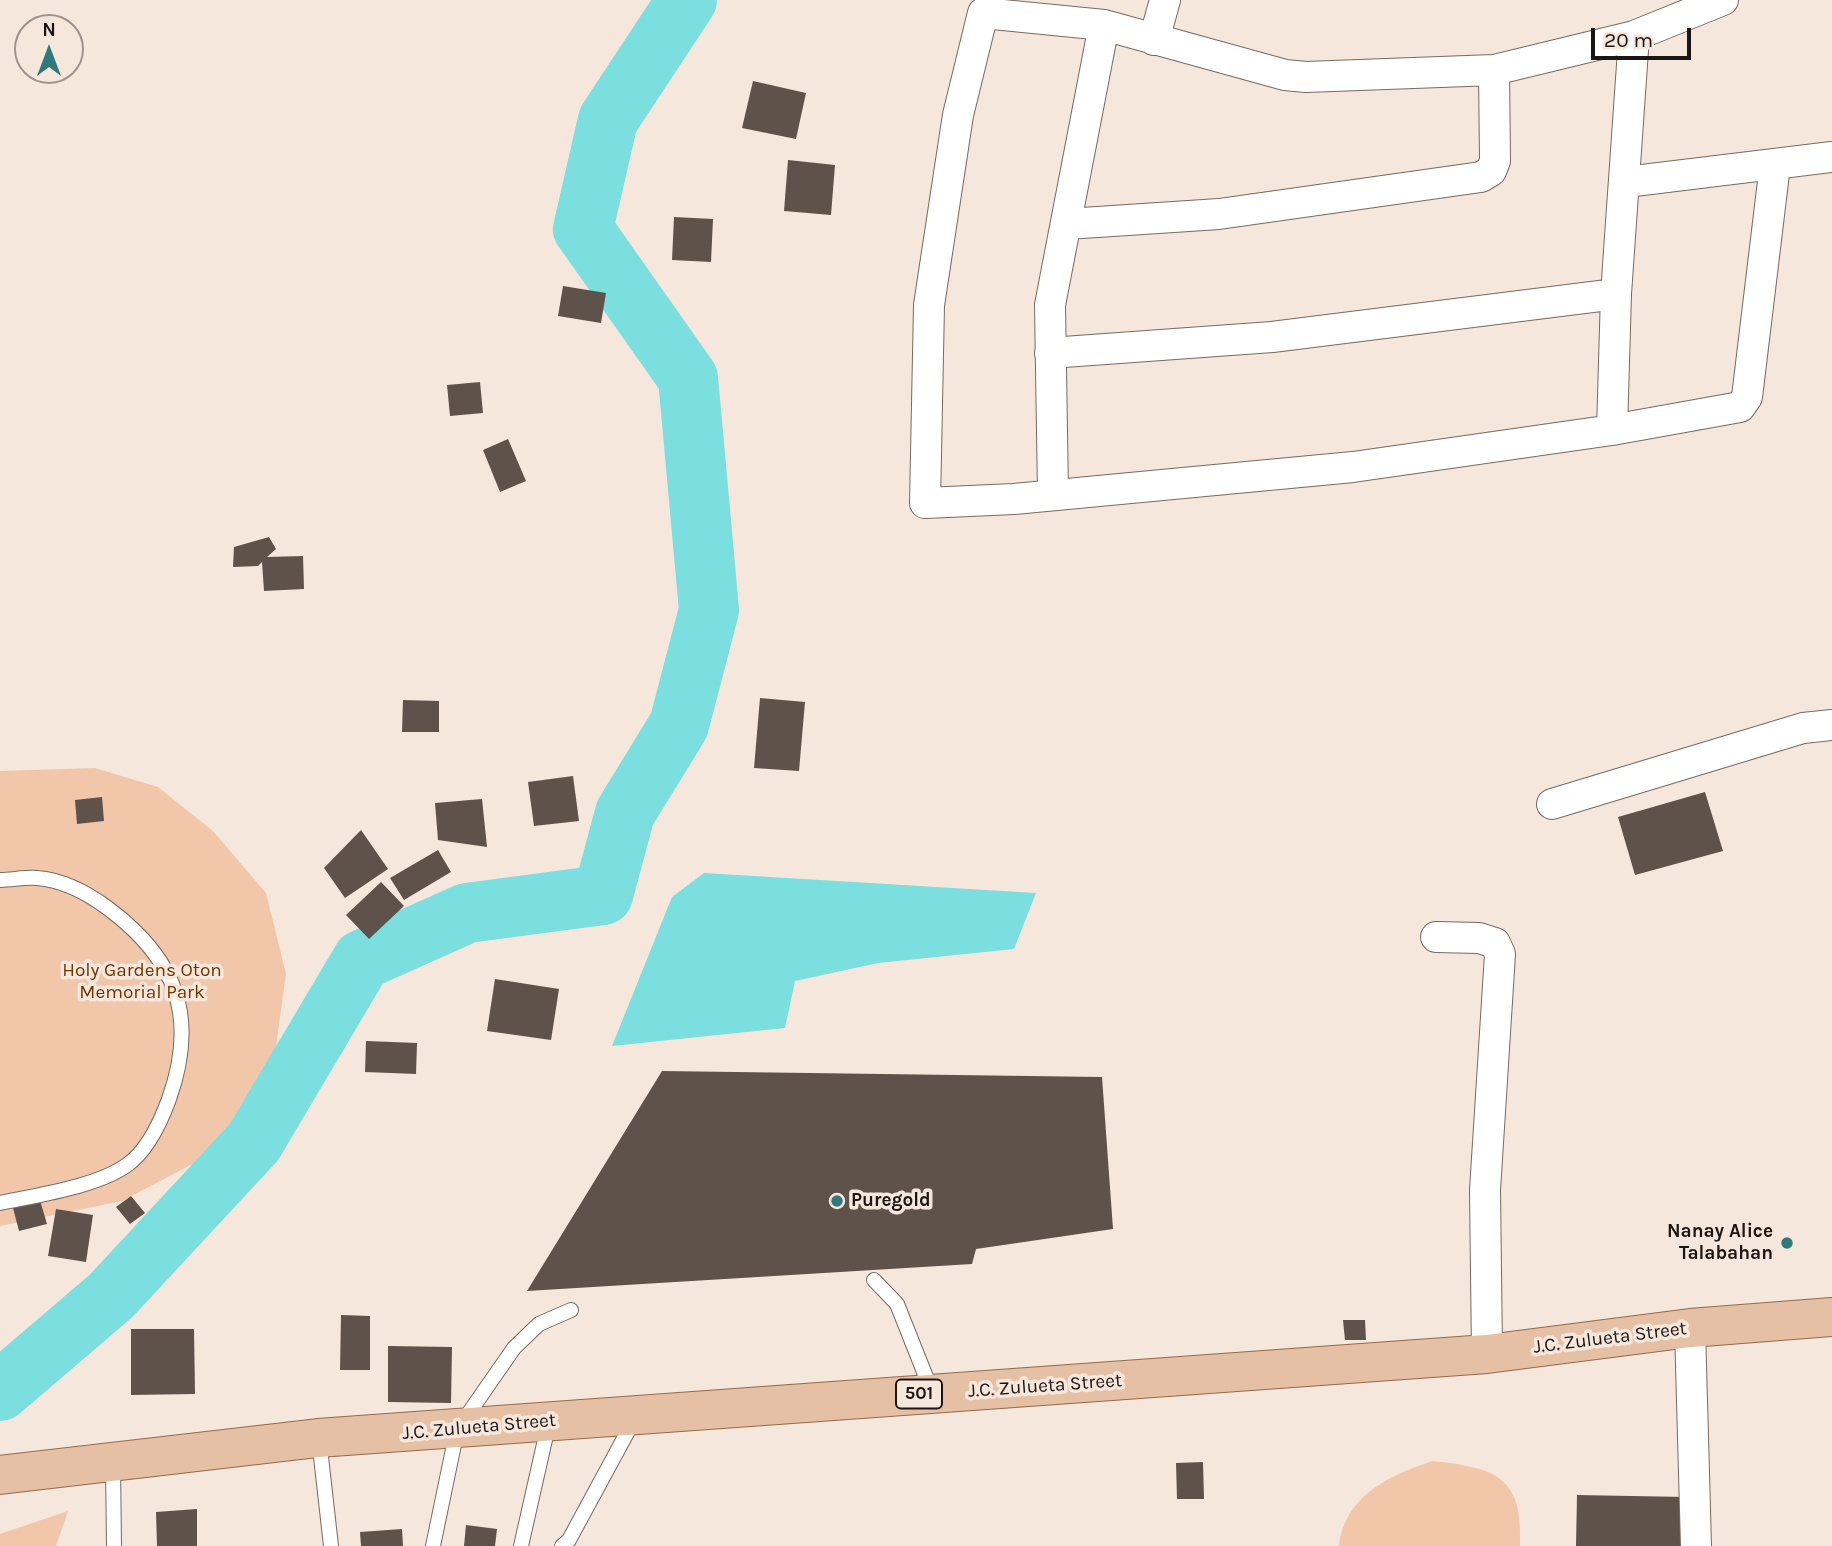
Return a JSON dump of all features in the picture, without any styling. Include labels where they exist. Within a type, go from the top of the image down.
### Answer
[{"type":"main road","name":"J.C. Zulueta Street","points":[[3,1475],[318,1438],[1487,1354],[1689,1328],[1832,1317]]},
{"type":"street","points":[[1154,40],[1165,0]]},
{"type":"street","points":[[1723,0],[1634,36],[1494,70],[1285,75],[1104,25],[983,13],[958,115],[929,305],[925,503],[1353,467],[1612,430],[1740,407],[1747,397],[1776,165]]},
{"type":"street","points":[[1053,494],[1050,305],[1104,25]]},
{"type":"street","points":[[1612,430],[1616,294],[1626,182],[1634,36]]},
{"type":"street","points":[[1067,224],[1219,214],[1480,177],[1491,171],[1495,161],[1494,70]]},
{"type":"street","points":[[1626,182],[1832,157]]},
{"type":"street","points":[[1050,353],[1272,337],[1616,294]]},
{"type":"street","points":[[1552,804],[1791,732],[1832,725]]},
{"type":"street","points":[[1436,937],[1479,938],[1495,943],[1500,954],[1485,1190],[1487,1354]]},
{"type":"street","points":[[1689,1328],[1696,1546]]},
{"type":"lane","points":[[0,880],[39,878],[86,892],[132,926],[167,968],[181,1014],[178,1074],[160,1125],[127,1165],[78,1186],[0,1203]]},
{"type":"lane","points":[[874,1280],[897,1304],[933,1394]]},
{"type":"lane","points":[[433,1546],[457,1430],[514,1348],[539,1324],[571,1310]]},
{"type":"lane","points":[[562,1546],[569,1540],[637,1414]]},
{"type":"lane","points":[[521,1546],[550,1421]]},
{"type":"lane","points":[[318,1438],[331,1546]]},
{"type":"lane","points":[[113,1463],[114,1546]]},
{"type":"green space","name":"Holy Gardens Oton Memorial Park","points":[[95,768],[158,787],[213,831],[266,893],[286,974],[273,1067],[219,1150],[122,1201],[0,1226],[0,771]]},
{"type":"green space","points":[[1433,1461],[1474,1467],[1501,1480],[1517,1504],[1520,1546],[1339,1546],[1343,1528],[1360,1500],[1386,1481]]},
{"type":"green space","points":[[68,1511],[56,1546],[0,1546],[0,1534]]},
{"type":"water","points":[[704,873],[1036,893],[1014,949],[878,963],[795,981],[785,1028],[612,1046],[672,897]]},
{"type":"building","points":[[753,81],[806,93],[796,139],[742,128]]},
{"type":"building","points":[[788,160],[835,165],[831,215],[784,211]]},
{"type":"building","points":[[674,217],[713,219],[711,262],[672,260]]},
{"type":"building","points":[[563,286],[606,293],[601,323],[558,316]]},
{"type":"building","points":[[480,382],[483,413],[450,416],[447,385]]},
{"type":"building","points":[[508,439],[526,481],[500,492],[483,450]]},
{"type":"building","points":[[269,537],[276,549],[267,557],[303,556],[304,589],[264,591],[262,562],[258,566],[233,567],[234,547]]},
{"type":"building","points":[[760,698],[805,702],[799,771],[754,768]]},
{"type":"building","points":[[403,700],[439,701],[439,732],[402,732]]},
{"type":"building","points":[[573,776],[579,821],[534,826],[528,782]]},
{"type":"building","points":[[1705,792],[1723,851],[1635,875],[1618,817]]},
{"type":"building","points":[[102,797],[104,821],[77,824],[75,800]]},
{"type":"building","points":[[482,799],[487,847],[438,840],[435,803]]},
{"type":"building","points":[[361,830],[388,869],[345,898],[324,868]]},
{"type":"building","points":[[438,850],[451,872],[404,900],[390,878]]},
{"type":"building","points":[[381,882],[404,906],[369,939],[346,915]]},
{"type":"building","points":[[495,979],[559,989],[551,1040],[487,1031]]},
{"type":"building","points":[[366,1041],[417,1043],[416,1074],[365,1072]]},
{"type":"building","points":[[662,1071],[1102,1077],[1113,1229],[976,1249],[972,1264],[527,1291]]},
{"type":"building","points":[[131,1196],[145,1213],[130,1224],[116,1207]]},
{"type":"building","points":[[39,1197],[47,1224],[19,1231],[12,1204]]},
{"type":"building","points":[[56,1209],[93,1215],[86,1262],[48,1256]]},
{"type":"building","points":[[341,1315],[370,1316],[370,1370],[340,1370]]},
{"type":"building","points":[[1343,1320],[1365,1320],[1366,1340],[1345,1340]]},
{"type":"building","points":[[131,1329],[194,1329],[195,1394],[131,1395]]},
{"type":"building","points":[[388,1346],[452,1347],[451,1403],[388,1402]]},
{"type":"building","points":[[1203,1462],[1204,1499],[1177,1499],[1176,1463]]},
{"type":"building","points":[[1577,1495],[1686,1497],[1686,1546],[1576,1546]]},
{"type":"building","points":[[197,1509],[197,1546],[157,1546],[156,1512]]},
{"type":"building","points":[[466,1525],[497,1529],[495,1546],[464,1546]]},
{"type":"building","points":[[402,1529],[403,1546],[361,1546],[360,1532]]},
{"type":"waterway","points":[[0,1391],[111,1296],[254,1142],[362,960],[467,913],[603,895],[625,813],[679,725],[709,610],[688,378],[583,229],[608,120],[687,0]]},
{"type":"place","name":"Puregold","points":[[837,1201]]},
{"type":"place","name":"Nanay Alice Talabahan","points":[[1787,1243]]}]
